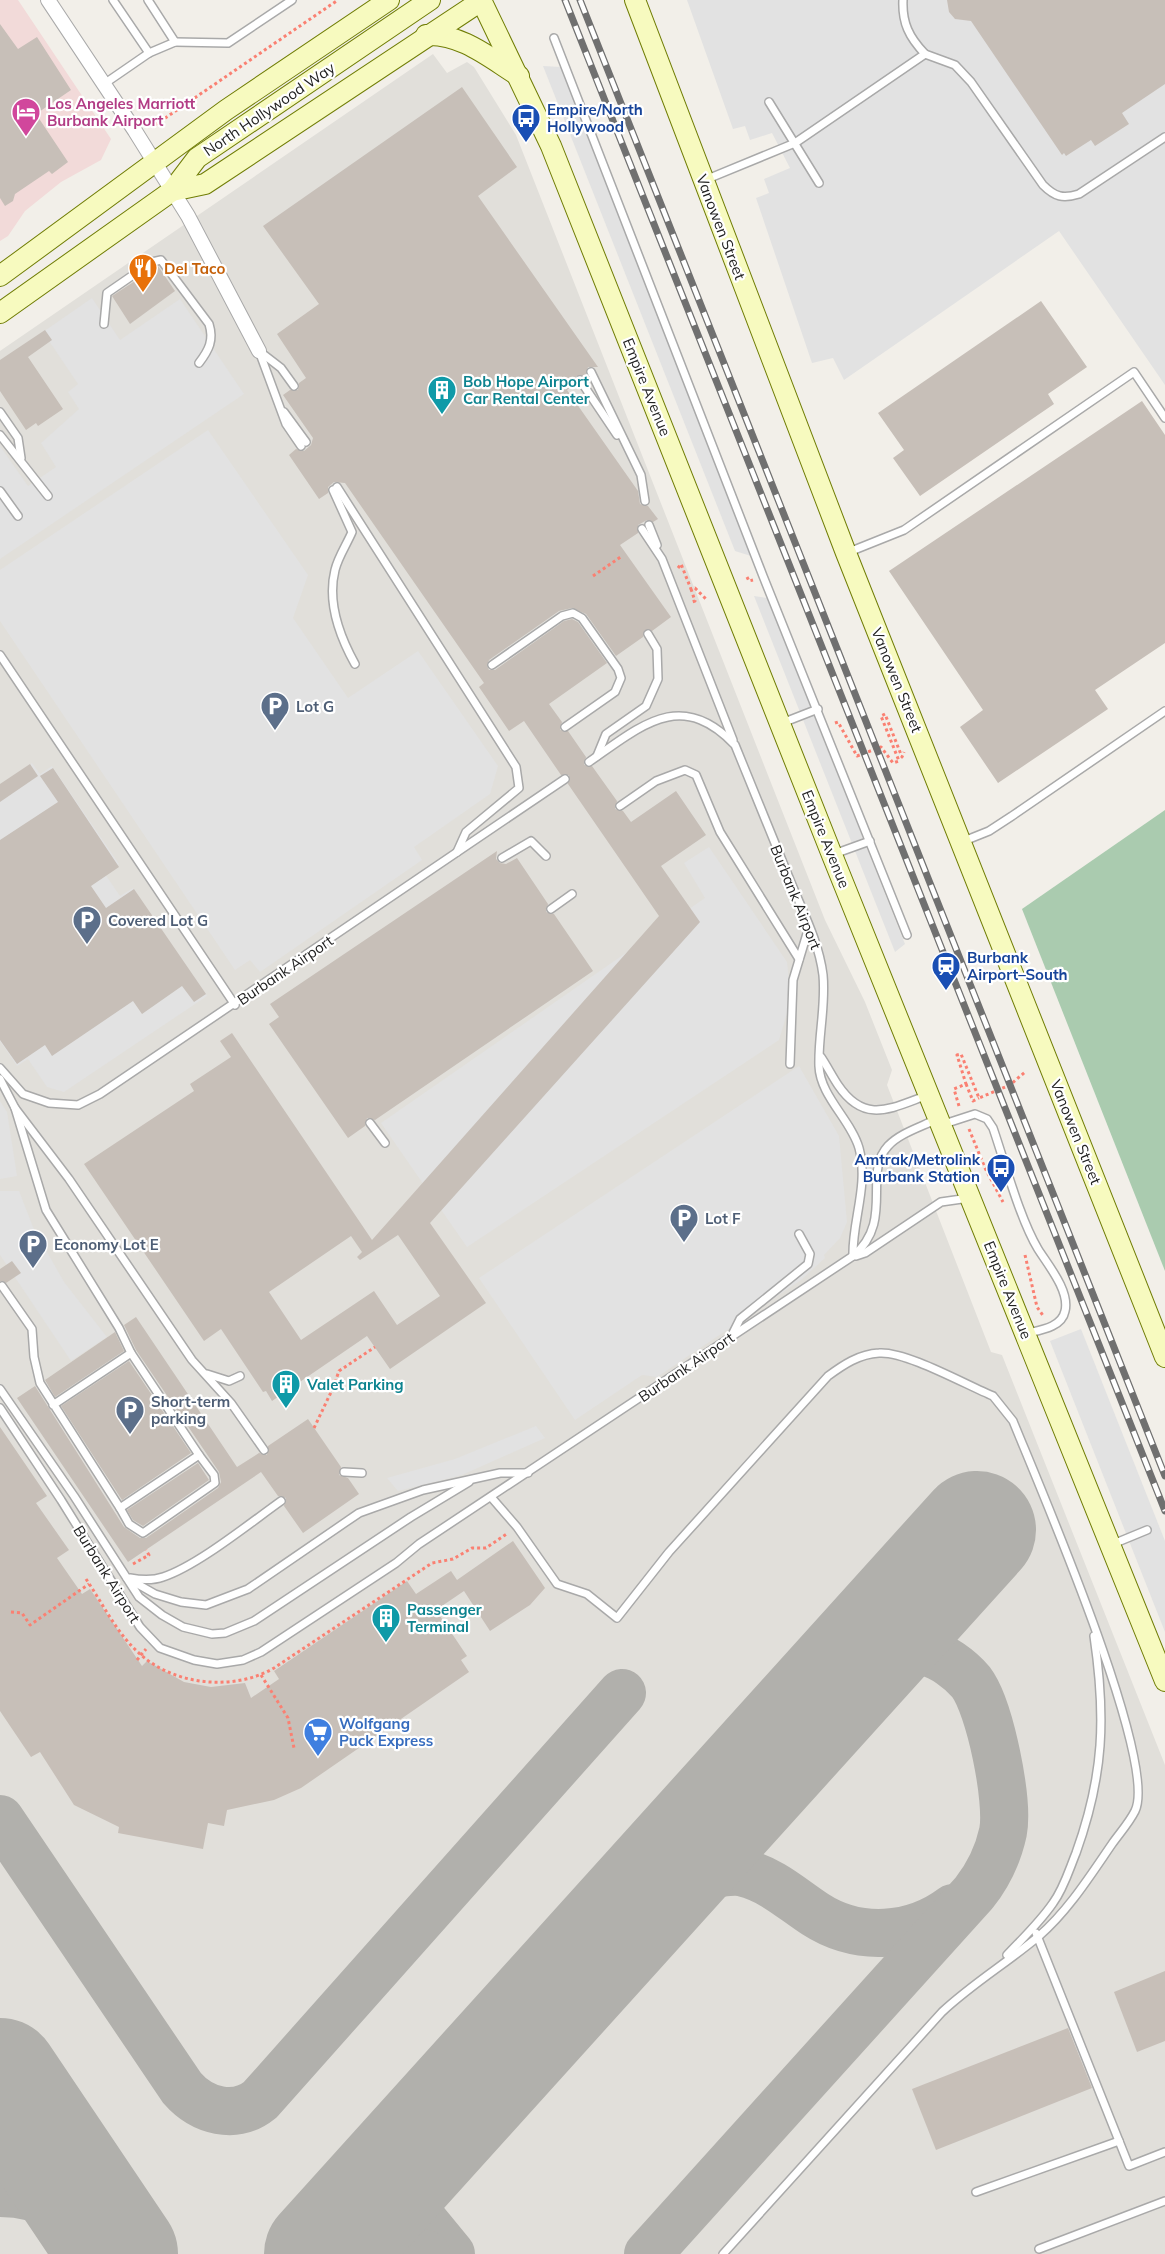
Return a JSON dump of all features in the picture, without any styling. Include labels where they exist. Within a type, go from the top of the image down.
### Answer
[{"type":"main road","name":"North Hollywood Way","points":[[0,276],[154,163],[389,0]]},
{"type":"main road","name":"North Hollywood Way","points":[[0,313],[172,191],[197,158],[430,0]]},
{"type":"main road","points":[[172,191],[205,184],[481,0]]},
{"type":"main road","name":"Empire Avenue","points":[[481,0],[551,146],[832,855],[1165,1681]]},
{"type":"main road","name":"Vanowen Street","points":[[635,0],[846,553],[1165,1357]]},
{"type":"main road","points":[[426,35],[440,34],[461,40],[519,76]]},
{"type":"street","points":[[48,0],[172,191],[259,351]]},
{"type":"lane","points":[[113,0],[149,53]]},
{"type":"lane","points":[[148,0],[175,42]]},
{"type":"lane","points":[[104,84],[149,53],[175,42],[228,43],[292,0]]},
{"type":"lane","points":[[903,0],[904,24],[912,40],[925,54],[955,65],[971,82],[1043,185],[1052,194],[1065,198],[1079,194],[1165,137]]},
{"type":"lane","points":[[554,38],[763,576],[907,935]]},
{"type":"lane","points":[[704,180],[795,143],[925,54]]},
{"type":"lane","points":[[770,102],[819,183]]},
{"type":"lane","points":[[104,324],[106,294],[152,262],[161,260],[209,324],[212,334],[209,350],[199,363]]},
{"type":"lane","points":[[259,351],[281,368],[294,386]]},
{"type":"lane","points":[[259,351],[286,424],[304,444]]},
{"type":"lane","points":[[591,372],[641,475],[645,501]]},
{"type":"lane","points":[[846,553],[904,530],[1134,372],[1165,418]]},
{"type":"lane","points":[[580,380],[630,455]]},
{"type":"lane","points":[[0,412],[18,438],[21,458]]},
{"type":"lane","points":[[0,435],[9,448],[21,458],[48,496]]},
{"type":"lane","points":[[355,664],[344,645],[334,609],[335,570],[352,532],[335,488],[516,767],[519,788],[466,832],[457,852]]},
{"type":"lane","points":[[0,491],[18,516]]},
{"type":"lane","points":[[646,527],[662,559],[735,745]]},
{"type":"lane","points":[[492,665],[562,616],[573,613],[582,618],[618,669],[621,678],[615,692],[565,727]]},
{"type":"lane","points":[[597,757],[606,734],[646,706],[658,679],[657,650],[648,634]]},
{"type":"lane","points":[[0,655],[235,1005]]},
{"type":"lane","points":[[780,724],[818,709]]},
{"type":"lane","points":[[961,841],[988,831],[1012,816],[1165,711]]},
{"type":"lane","name":"Burbank Airport","points":[[0,1408],[62,1500],[140,1627],[160,1648],[194,1660],[217,1664],[243,1660],[261,1652],[853,1256],[852,1236],[858,1219],[861,1188],[859,1149],[822,1078],[819,1067],[823,974],[818,948],[735,745],[711,723],[697,716],[676,715],[653,721],[589,762]]},
{"type":"lane","points":[[620,806],[656,781],[685,770],[696,775],[720,832],[799,959]]},
{"type":"lane","name":"Burbank Airport","points":[[0,1068],[23,1094],[49,1103],[78,1105],[100,1094],[235,1005],[565,779]]},
{"type":"lane","points":[[502,858],[531,840],[546,856]]},
{"type":"lane","points":[[832,855],[870,841]]},
{"type":"lane","points":[[551,909],[572,894]]},
{"type":"lane","points":[[790,1064],[793,980],[809,927]]},
{"type":"lane","points":[[820,1057],[839,1086],[863,1108],[884,1111],[929,1094]]},
{"type":"lane","points":[[0,1079],[15,1108],[69,1179],[192,1360],[231,1403],[264,1450]]},
{"type":"lane","points":[[2,1286],[32,1329],[34,1357],[40,1383],[129,1524],[143,1533],[215,1483],[214,1475],[131,1353],[119,1328],[46,1210],[15,1108]]},
{"type":"lane","points":[[853,1256],[866,1246],[873,1231],[878,1196],[879,1164],[883,1152],[901,1136],[940,1122],[975,1114],[987,1119],[993,1128],[1032,1237],[1056,1278],[1066,1302],[1063,1318],[1055,1325],[1025,1334]]},
{"type":"lane","points":[[370,1123],[385,1143]]},
{"type":"lane","points":[[853,1256],[866,1253],[941,1202],[970,1198]]},
{"type":"lane","points":[[730,1337],[740,1318],[808,1264],[810,1254],[799,1234]]},
{"type":"lane","points":[[53,1405],[131,1353]]},
{"type":"lane","points":[[491,1497],[517,1527],[557,1584],[587,1594],[617,1618],[669,1552],[828,1376],[843,1365],[861,1357],[880,1353],[901,1356],[993,1396],[1005,1407],[1013,1421],[1091,1618],[1116,1691],[1138,1770],[1139,1799],[1135,1811],[1068,1906],[1038,1937],[997,1966],[942,2012],[723,2254]]},
{"type":"lane","points":[[205,1373],[229,1381],[240,1376]]},
{"type":"lane","name":"Burbank Airport","points":[[0,1389],[74,1496],[139,1597],[162,1616],[183,1627],[212,1634],[225,1634],[254,1621],[469,1482]]},
{"type":"lane","points":[[120,1508],[199,1455]]},
{"type":"lane","points":[[344,1472],[362,1473]]},
{"type":"lane","name":"Burbank Airport","points":[[125,1577],[155,1594],[181,1602],[206,1605],[248,1588],[359,1513],[423,1490],[469,1482],[500,1473],[530,1473]]},
{"type":"lane","points":[[125,1577],[152,1579],[181,1569],[281,1501]]},
{"type":"lane","points":[[1110,1545],[1147,1530]]},
{"type":"lane","points":[[997,1966],[1033,1928],[1053,1903],[1065,1882],[1095,1794],[1100,1763],[1102,1705],[1091,1618]]},
{"type":"lane","points":[[1033,1928],[1129,2166],[1165,2152]]},
{"type":"lane","points":[[976,2192],[1119,2141]]},
{"type":"lane","points":[[1038,2249],[1165,2201]]},
{"type":"path","points":[[155,125],[338,0]]},
{"type":"path","points":[[593,576],[622,556]]},
{"type":"path","points":[[681,564],[691,589],[695,601],[691,603],[677,566],[681,564]]},
{"type":"path","points":[[691,589],[695,588],[706,599]]},
{"type":"path","points":[[857,756],[881,747],[893,764],[899,761],[881,716],[885,714],[902,757],[905,756],[902,742]]},
{"type":"path","points":[[979,1098],[961,1054],[957,1055],[973,1101],[1010,1084],[1024,1072]]},
{"type":"path","points":[[961,1112],[954,1089],[966,1084]]},
{"type":"path","points":[[315,1428],[339,1371],[375,1347]]},
{"type":"path","points":[[333,1388],[342,1382]]},
{"type":"path","points":[[131,1565],[149,1555],[146,1550]]},
{"type":"path","points":[[11,1612],[22,1613],[30,1624],[89,1584]]},
{"type":"path","points":[[261,1675],[288,1718],[294,1748]]},
{"type":"shaded area","points":[[0,0],[18,0],[111,139],[101,160],[61,182],[25,211],[8,236],[0,241]]},
{"type":"shaded area","points":[[687,0],[958,0],[1165,81],[1165,385],[1059,231],[844,380],[833,358],[812,363],[756,198],[769,193],[764,179],[790,168],[772,133],[750,140],[745,126],[733,129]]},
{"type":"shaded area","points":[[433,54],[447,73],[467,62],[474,67],[516,135],[825,920],[865,1002],[892,1070],[887,1085],[991,1352],[1002,1355],[1165,1765],[1165,2254],[0,2254],[0,351]]},
{"type":"shaded area","points":[[543,66],[561,67],[751,556],[735,551]]},
{"type":"shaded area","points":[[92,298],[120,340],[180,299],[244,394],[0,559],[0,446],[28,486],[56,467],[41,443],[79,409],[68,392],[78,384],[43,332]]},
{"type":"shaded area","name":"Lot G","points":[[208,430],[308,575],[293,618],[348,698],[418,651],[498,766],[490,794],[414,847],[422,860],[260,972],[250,960],[235,970],[0,621],[0,570]]},
{"type":"shaded area","points":[[754,596],[767,598],[905,944],[895,952]]},
{"type":"shaded area","name":"Covered Lot G","points":[[32,763],[40,774],[52,766],[119,864],[105,874],[120,896],[133,888],[207,996],[64,1092],[47,1087],[28,1059],[17,1066],[0,1041],[0,785]]},
{"type":"shaded area","points":[[709,847],[787,962],[790,990],[787,1013],[779,1040],[467,1247],[381,1123],[705,898],[684,863]]},
{"type":"shaded area","name":"Lot F","points":[[799,1066],[839,1136],[847,1222],[840,1238],[824,1255],[825,1258],[801,1280],[657,1377],[642,1375],[575,1420],[479,1278]]},
{"type":"shaded area","points":[[0,1101],[7,1112],[17,1176],[0,1179]]},
{"type":"shaded area","name":"Economy Lot E","points":[[0,1191],[19,1191],[33,1227],[64,1282],[107,1337],[71,1361],[0,1255]]},
{"type":"shaded area","points":[[1081,1329],[1165,1541],[1165,1632],[1050,1341]]},
{"type":"shaded area","points":[[536,1426],[545,1438],[462,1475],[398,1491],[387,1478],[455,1459]]},
{"type":"green space","points":[[1165,810],[1165,1271],[1022,909]]},
{"type":"building","points":[[947,0],[1165,0],[1165,84],[1122,113],[1129,124],[1095,146],[1091,140],[1066,156],[1064,153],[1062,155],[971,21],[955,19],[949,12]]},
{"type":"building","name":"Los Angeles Marriott Burbank Airport","points":[[0,24],[18,49],[37,37],[71,90],[36,114],[68,162],[52,174],[49,171],[15,194],[13,201],[5,206],[0,198]]},
{"type":"building","name":"Bob Hope Airport Car Rental Center","points":[[462,87],[517,167],[478,196],[598,367],[588,367],[585,377],[576,376],[576,383],[567,390],[638,491],[640,504],[648,506],[658,519],[653,522],[647,520],[638,525],[638,533],[620,545],[671,617],[652,631],[645,630],[643,637],[616,656],[586,614],[572,608],[559,611],[489,660],[487,666],[489,670],[495,670],[564,621],[572,619],[578,622],[607,663],[549,704],[562,722],[560,730],[568,731],[586,757],[584,765],[592,766],[617,801],[615,809],[623,811],[631,822],[676,791],[706,835],[661,866],[700,922],[430,1223],[486,1303],[390,1369],[367,1336],[272,1401],[266,1391],[263,1392],[221,1329],[204,1341],[84,1164],[194,1091],[190,1084],[231,1057],[220,1041],[232,1033],[372,1240],[659,916],[568,784],[569,775],[561,775],[524,721],[509,731],[479,687],[484,683],[345,483],[334,482],[328,487],[328,493],[319,499],[289,455],[296,449],[304,451],[311,445],[313,438],[283,395],[290,390],[298,390],[299,383],[306,378],[277,334],[319,304],[263,226]],"holes":[[[398,1235],[440,1296],[397,1325],[374,1291],[301,1340],[269,1292],[351,1236],[362,1252],[357,1257],[360,1260]]]},
{"type":"building","name":"Del Taco","points":[[158,266],[175,291],[130,324],[112,296]]},
{"type":"building","points":[[1041,301],[1087,367],[1048,394],[1054,404],[920,496],[893,458],[904,450],[878,413]]},
{"type":"building","points":[[45,330],[52,340],[28,357],[63,409],[38,426],[36,423],[26,430],[0,391],[0,360]]},
{"type":"building","points":[[1142,401],[1165,435],[1165,643],[1095,690],[1108,709],[998,783],[960,727],[983,710],[889,571]]},
{"type":"building","points":[[30,764],[38,776],[0,802],[0,784]]},
{"type":"building","name":"Covered Lot G","points":[[53,768],[119,867],[91,886],[106,908],[134,889],[206,994],[194,1002],[182,986],[142,1014],[133,1001],[52,1056],[45,1045],[17,1064],[0,1040],[0,840],[58,802],[40,776]]},
{"type":"building","points":[[497,851],[496,859],[500,863],[506,864],[517,858],[548,904],[546,912],[554,914],[593,971],[375,1120],[367,1118],[365,1126],[348,1138],[269,1024],[279,1017],[270,1004]]},
{"type":"building","points":[[12,1261],[21,1273],[6,1283],[0,1281],[0,1269]]},
{"type":"building","points":[[136,1317],[237,1467],[259,1453],[267,1455],[268,1446],[308,1419],[341,1467],[339,1475],[348,1478],[359,1494],[303,1533],[284,1506],[286,1498],[278,1496],[261,1472],[128,1562],[17,1398],[35,1386],[124,1527],[140,1538],[146,1538],[218,1488],[221,1482],[219,1472],[136,1350],[124,1325]]},
{"type":"building","points":[[115,1332],[124,1351],[55,1397],[45,1380]]},
{"type":"building","points":[[129,1361],[191,1453],[122,1500],[61,1406]]},
{"type":"building","name":"Passenger Terminal","points":[[0,1427],[47,1496],[36,1503],[69,1550],[57,1558],[82,1594],[90,1589],[142,1666],[147,1661],[184,1682],[211,1687],[245,1683],[251,1698],[279,1679],[274,1671],[407,1581],[416,1594],[451,1571],[457,1580],[513,1541],[545,1588],[530,1605],[490,1631],[464,1591],[436,1610],[467,1656],[461,1660],[469,1672],[301,1788],[274,1800],[227,1810],[224,1826],[208,1823],[203,1849],[118,1833],[119,1827],[74,1805],[40,1752],[31,1757],[0,1711]]},
{"type":"building","points":[[198,1463],[209,1480],[143,1526],[133,1520],[127,1510]]},
{"type":"building","points":[[1165,1971],[1165,2041],[1137,2052],[1114,1992]]},
{"type":"building","points":[[1068,2028],[1092,2088],[936,2150],[912,2089]]},
{"type":"taxiway","points":[[648,2254],[974,1893],[984,1879],[998,1849],[1004,1818],[1001,1778],[985,1712],[971,1682],[962,1672],[944,1660],[916,1650],[887,1654],[851,1668]]},
{"type":"taxiway","points":[[0,1819],[182,2088],[190,2096],[209,2107],[219,2110],[240,2110],[260,2100],[622,1693]]},
{"type":"taxiway","points":[[641,1902],[688,1878],[736,1872],[764,1880],[832,1923],[867,1932],[885,1933],[921,1926],[953,1908]]},
{"type":"taxiway","points":[[0,2139],[26,2115]]},
{"type":"taxiway","points":[[391,2181],[451,2254]]},
{"type":"taxiway","points":[[0,2193],[33,2197],[64,2209],[91,2227],[116,2250]]},
{"type":"taxiway","points":[[365,2254],[398,2249],[426,2254]]},
{"type":"runway","points":[[323,2254],[977,1530]]},
{"type":"runway","points":[[0,2077],[119,2254]]},
{"type":"railway","points":[[565,0],[1165,1511]]},
{"type":"railway","points":[[580,0],[1165,1476]]},
{"type":"place","name":"Los Angeles Marriott Burbank Airport","points":[[26,138]]},
{"type":"place","name":"Empire/North Hollywood","points":[[526,144]]},
{"type":"place","name":"Del Taco","points":[[143,294]]},
{"type":"place","name":"Bob Hope Airport Car Rental Center","points":[[442,416]]},
{"type":"place","name":"Lot G","points":[[275,732]]},
{"type":"place","name":"Covered Lot G","points":[[87,946]]},
{"type":"place","name":"Burbank Airport–South","points":[[946,992]]},
{"type":"place","name":"Amtrak/Metrolink Burbank Station","points":[[1001,1194]]},
{"type":"place","name":"Lot F","points":[[684,1244]]},
{"type":"place","name":"Economy Lot E","points":[[33,1270]]},
{"type":"place","name":"Valet Parking","points":[[286,1410]]},
{"type":"place","name":"Short-term parking","points":[[130,1436]]},
{"type":"place","name":"Passenger Terminal","points":[[386,1644]]},
{"type":"place","name":"Wolfgang Puck Express","points":[[318,1758]]}]
